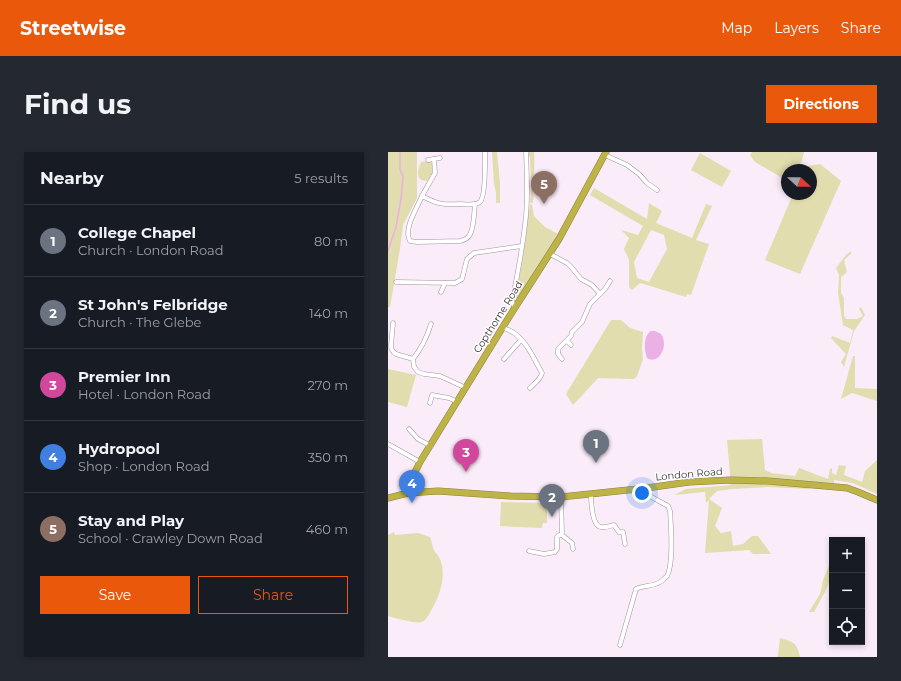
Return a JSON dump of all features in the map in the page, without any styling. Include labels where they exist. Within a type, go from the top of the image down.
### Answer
[{"type":"highway","name":"Copthorne Road","points":[[408,493],[411,480],[420,462],[458,402],[502,327],[550,254],[605,154]]},
{"type":"highway","name":"London Road","points":[[388,498],[417,492],[561,497],[591,495],[689,482],[730,480],[768,481],[846,488],[855,490],[877,500]]},
{"type":"street","points":[[422,196],[441,204],[475,204],[480,201],[484,192],[485,152]]},
{"type":"street","points":[[516,306],[512,303],[522,246],[527,204],[528,184],[526,152]]},
{"type":"street","points":[[605,154],[627,165],[657,190]]},
{"type":"street","points":[[428,160],[440,158]]},
{"type":"street","points":[[434,159],[435,173],[422,196],[411,221],[408,237],[410,241],[460,241],[466,239],[470,236],[475,204]]},
{"type":"street","points":[[396,282],[454,283],[462,279],[467,258],[474,253],[522,246]]},
{"type":"street","points":[[550,254],[567,263],[581,279],[592,285],[600,294]]},
{"type":"street","points":[[562,359],[558,354],[561,346],[567,341],[572,332],[582,322],[590,304],[606,289],[610,281]]},
{"type":"street","points":[[441,292],[445,283]]},
{"type":"street","points":[[393,323],[390,350],[396,354],[413,359]]},
{"type":"street","points":[[431,324],[420,349],[413,359],[414,367],[418,372],[440,376],[466,388]]},
{"type":"street","points":[[502,327],[514,333],[521,340],[532,354],[542,373],[542,375],[530,388]]},
{"type":"street","points":[[504,359],[521,340]]},
{"type":"street","points":[[567,341],[571,345]]},
{"type":"street","points":[[430,402],[432,395],[450,398],[458,402]]},
{"type":"street","points":[[409,429],[418,439],[431,446]]},
{"type":"street","points":[[388,444],[420,462]]},
{"type":"street","points":[[620,645],[636,589],[640,587],[654,586],[661,582],[666,577],[669,570],[671,550],[670,511],[668,506],[648,495],[647,488]]},
{"type":"street","points":[[591,495],[594,522],[601,527],[614,525],[619,532],[623,532],[625,544]]},
{"type":"street","points":[[561,497],[562,535],[572,543],[573,549]]},
{"type":"street","points":[[528,551],[544,554],[555,552],[557,549],[557,537],[558,535],[562,535]]},
{"type":"shaded area","points":[[388,152],[417,152],[417,198],[403,225],[390,307],[388,307]]},
{"type":"shaded area","points":[[492,152],[497,152],[500,203],[496,203]]},
{"type":"shaded area","points":[[529,152],[534,152],[533,203],[530,203],[531,181]]},
{"type":"shaded area","points":[[752,152],[804,152],[800,164],[781,164],[781,177],[755,162],[750,155]]},
{"type":"shaded area","points":[[700,153],[731,171],[722,187],[691,170]]},
{"type":"shaded area","points":[[429,161],[432,163],[432,173],[427,181],[421,180],[418,173],[421,162]]},
{"type":"shaded area","points":[[820,164],[841,181],[800,274],[765,260],[790,200],[817,200],[817,165]]},
{"type":"shaded area","points":[[594,188],[647,219],[649,203],[662,211],[656,223],[692,238],[706,204],[712,206],[696,240],[709,244],[691,295],[687,294],[686,297],[640,283],[632,290],[629,287],[629,260],[624,249],[629,238],[621,230],[638,235],[643,226],[590,195]],"holes":[[[651,230],[664,235],[667,249],[649,282],[637,278],[634,262]]]},
{"type":"shaded area","points":[[530,204],[532,205],[534,216],[545,227],[558,234],[518,298],[515,298],[522,263]]},
{"type":"shaded area","points":[[851,251],[851,254],[844,260],[847,272],[841,277],[841,293],[844,298],[844,316],[846,319],[857,319],[863,316],[859,309],[861,307],[865,315],[854,331],[844,367],[841,362],[846,354],[831,338],[832,336],[850,343],[853,330],[843,325],[838,293],[839,275],[836,268]]},
{"type":"shaded area","points":[[611,320],[621,320],[630,328],[643,332],[643,359],[637,376],[634,379],[598,378],[573,405],[566,394]]},
{"type":"shaded area","points":[[651,331],[661,334],[664,343],[663,351],[659,357],[653,360],[647,358],[645,351],[645,340],[648,333]]},
{"type":"shaded area","points":[[853,356],[855,356],[855,388],[877,389],[877,401],[852,393],[841,399]]},
{"type":"shaded area","points":[[388,369],[416,375],[407,407],[388,402]]},
{"type":"shaded area","points":[[762,439],[765,470],[772,473],[795,476],[799,468],[828,479],[830,469],[832,468],[832,473],[836,475],[839,465],[846,466],[844,475],[862,482],[865,471],[877,460],[877,494],[853,483],[834,480],[834,483],[812,482],[809,489],[767,487],[717,491],[709,499],[722,508],[715,526],[721,533],[731,531],[733,546],[743,544],[752,536],[758,536],[771,554],[753,554],[749,550],[705,553],[709,500],[706,503],[705,492],[674,495],[686,489],[731,485],[727,440]]},
{"type":"shaded area","points":[[501,502],[547,503],[547,523],[543,523],[542,528],[500,526]]},
{"type":"shaded area","points":[[394,532],[395,535],[418,533],[430,537],[434,550],[439,556],[443,569],[441,589],[428,616],[422,622],[410,622],[388,616],[388,535]]},
{"type":"shaded area","points":[[829,565],[829,582],[826,590],[814,612],[809,612],[820,594],[823,580]]},
{"type":"shaded area","points":[[780,638],[794,643],[800,657],[777,657]]},
{"type":"waterway","points":[[388,251],[396,227],[401,199],[403,176],[400,170],[400,152]]},
{"type":"place","name":"Stay and Play","points":[[544,204]]},
{"type":"place","name":"College Chapel","points":[[596,463]]},
{"type":"place","name":"Premier Inn","points":[[466,472]]},
{"type":"place","name":"Hydropool","points":[[412,503]]},
{"type":"place","name":"St John's Felbridge","points":[[552,517]]}]
